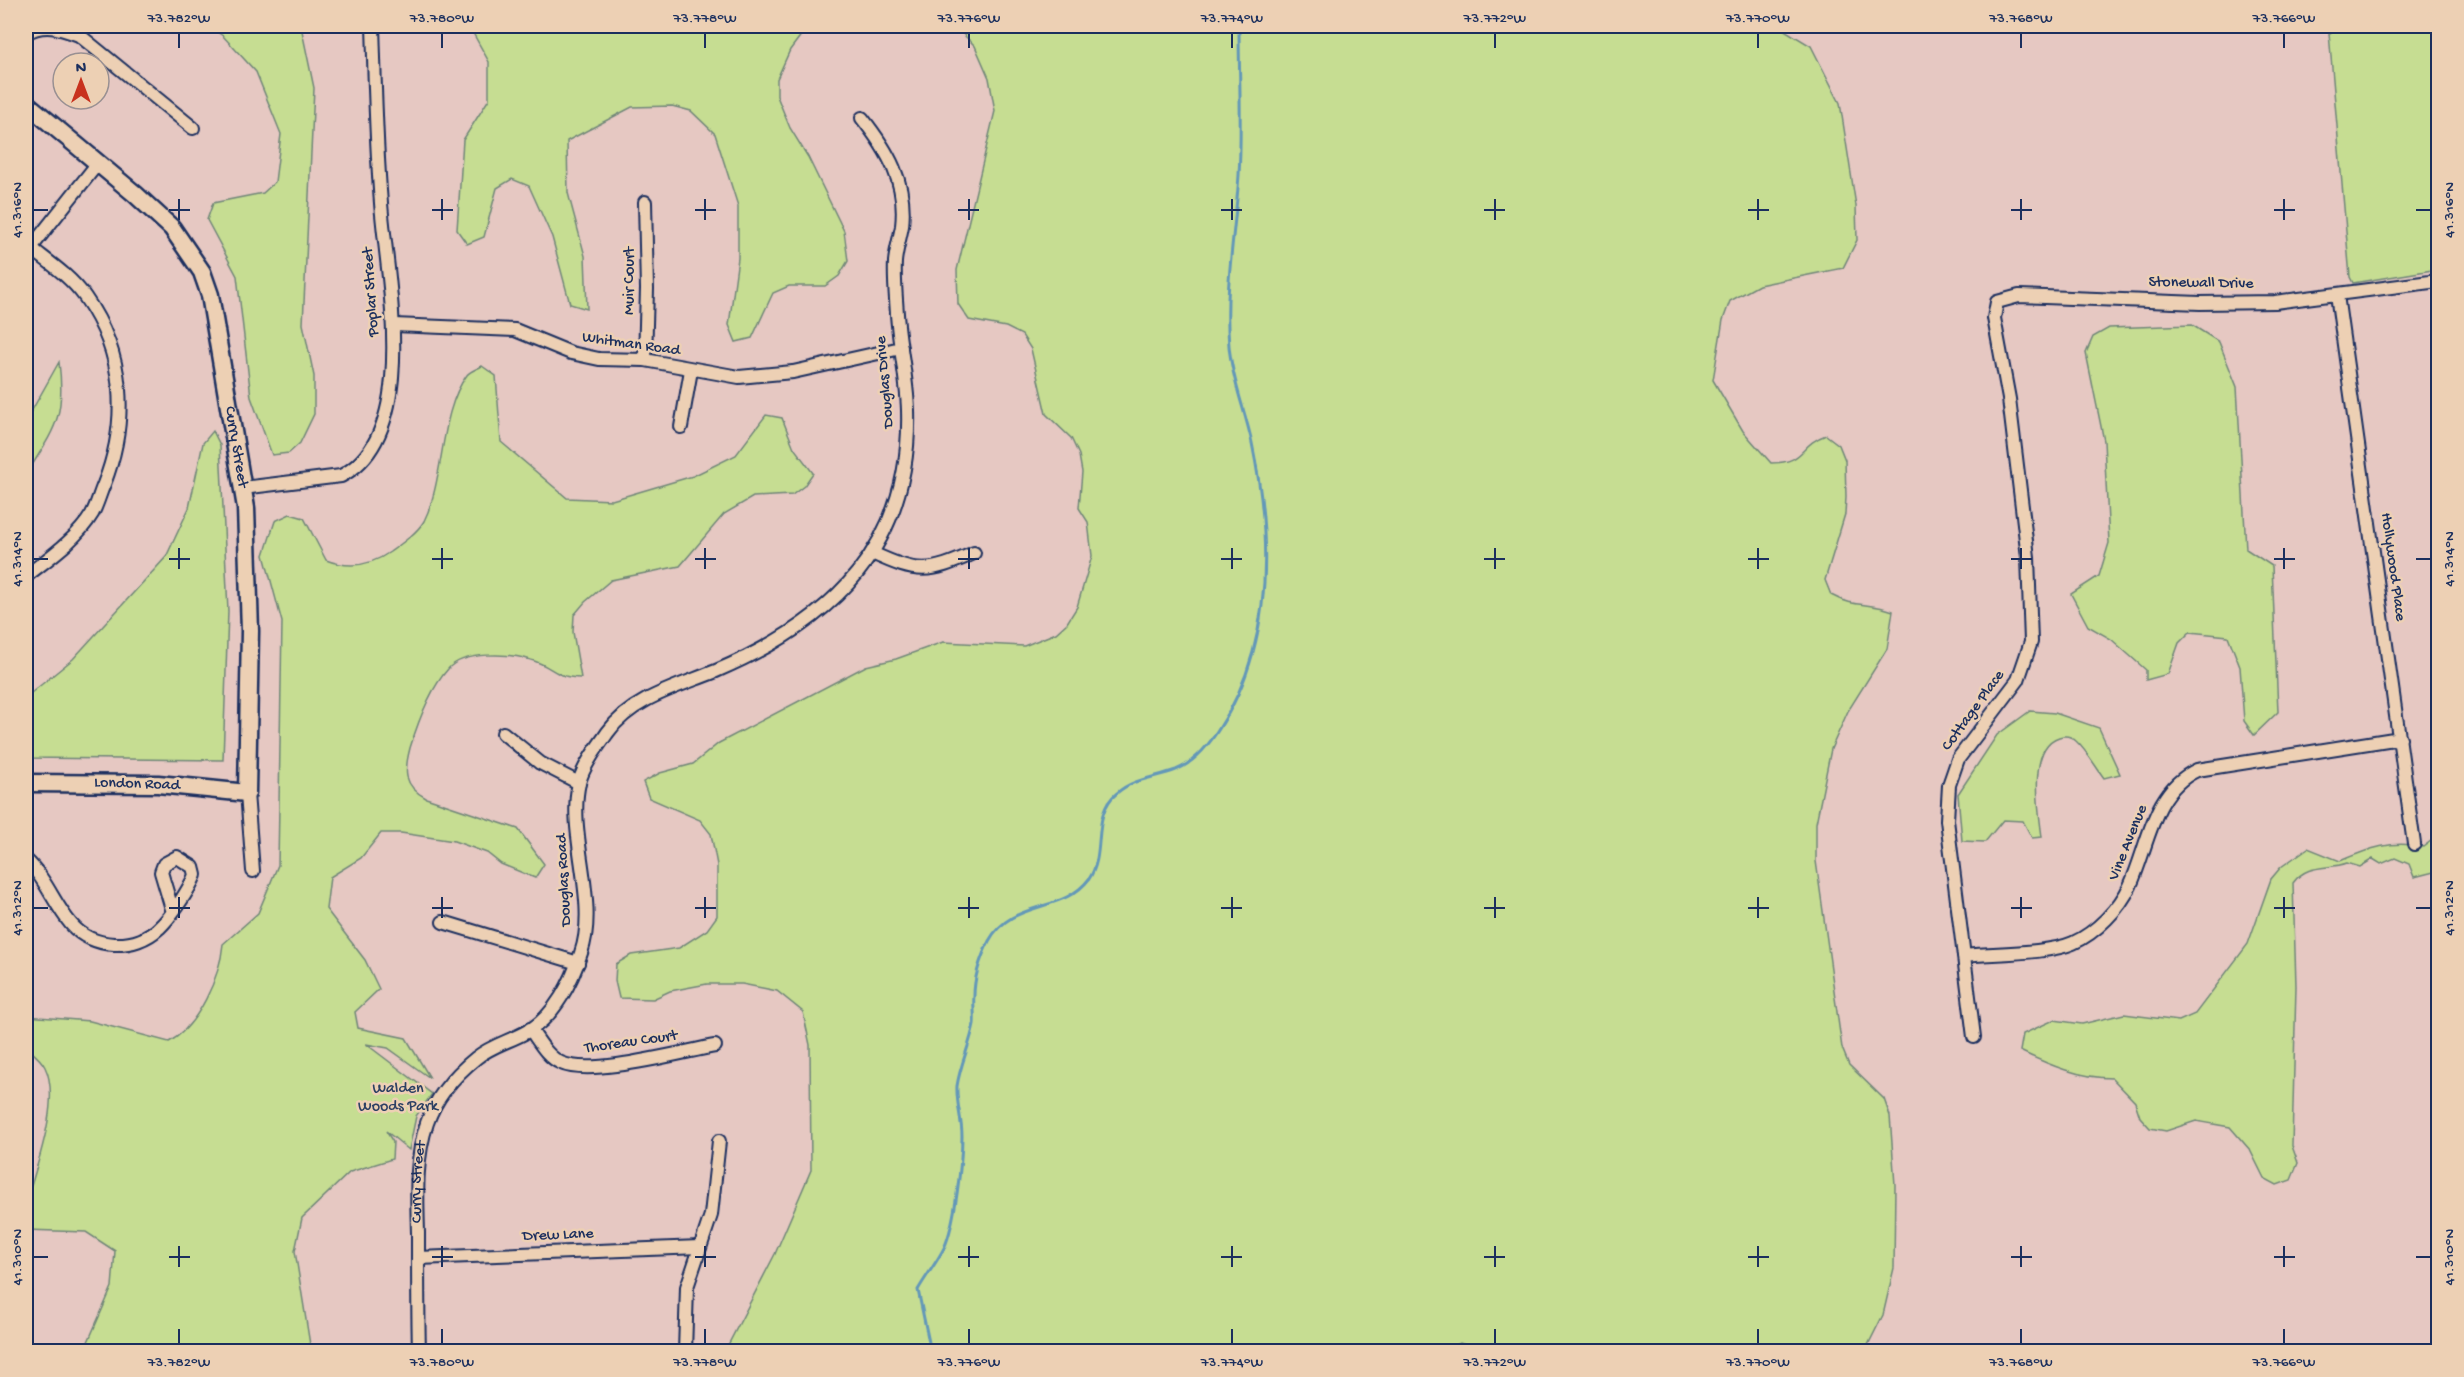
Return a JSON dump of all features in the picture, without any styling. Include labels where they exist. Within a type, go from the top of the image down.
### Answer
[{"type":"street","points":[[26,33],[46,26],[58,27],[79,35],[193,128]]},
{"type":"street","name":"Poplar Street","points":[[243,488],[341,476],[352,470],[372,450],[386,405],[392,370],[394,325],[381,204],[373,26]]},
{"type":"street","name":"Curry Street","points":[[26,103],[172,228],[202,272],[216,323],[243,488],[249,553],[248,793],[253,871]]},
{"type":"street","name":"Douglas Drive","points":[[579,783],[609,730],[621,717],[670,690],[760,652],[799,628],[860,573],[894,506],[907,441],[908,406],[897,321],[895,260],[903,220],[900,178],[894,163],[862,118]]},
{"type":"street","points":[[26,576],[60,550],[92,514],[111,465],[120,428],[118,369],[99,320],[84,296],[64,274],[28,251],[98,163]]},
{"type":"street","name":"Muir Court","points":[[645,202],[647,289],[645,360]]},
{"type":"street","name":"Stonewall Drive","points":[[1996,335],[1994,318],[1997,302],[2019,296],[2211,303],[2275,302],[2439,281]]},
{"type":"street","name":"Hollywood Place","points":[[2337,295],[2414,844]]},
{"type":"street","name":"Whitman Road","points":[[394,325],[515,330],[571,353],[599,359],[645,360],[739,377],[792,372],[901,348]]},
{"type":"street","name":"Cottage Place","points":[[1974,1037],[1947,820],[1949,785],[1958,759],[2018,680],[2031,642],[2028,557],[2009,399],[1996,335]]},
{"type":"street","points":[[681,427],[691,370]]},
{"type":"street","points":[[872,553],[896,564],[927,569],[940,568],[974,553]]},
{"type":"street","points":[[503,733],[540,763],[579,783]]},
{"type":"street","name":"Vine Avenue","points":[[1964,956],[2058,948],[2072,944],[2092,930],[2118,906],[2130,886],[2158,810],[2175,784],[2197,770],[2400,738]]},
{"type":"street","name":"London Road","points":[[26,783],[158,784],[248,793]]},
{"type":"street","name":"Douglas Road","points":[[530,1029],[539,1024],[564,992],[584,947],[586,896],[579,838],[579,783]]},
{"type":"street","points":[[26,860],[72,925],[88,939],[111,945],[137,942],[158,929],[172,909]]},
{"type":"street","points":[[443,922],[578,963]]},
{"type":"street","name":"Curry Street","points":[[419,1352],[417,1182],[428,1120],[438,1101],[461,1071],[498,1043],[530,1029]]},
{"type":"street","name":"Thoreau Court","points":[[530,1029],[547,1053],[560,1063],[574,1067],[595,1068],[715,1046]]},
{"type":"street","points":[[685,1352],[687,1287],[711,1215],[719,1141]]},
{"type":"street","name":"Drew Lane","points":[[418,1258],[700,1247]]},
{"type":"green space","points":[[208,26],[301,26],[314,88],[303,324],[314,376],[314,414],[300,443],[289,453],[272,455],[251,397],[237,276],[207,220],[213,203],[263,193],[275,182],[281,134],[256,72],[223,36]]},
{"type":"green space","points":[[464,26],[808,26],[790,50],[777,79],[777,96],[790,128],[808,157],[844,231],[848,261],[839,276],[825,286],[789,286],[773,293],[752,338],[736,342],[729,325],[738,258],[738,206],[715,134],[691,111],[672,106],[632,107],[567,141],[568,193],[585,256],[587,309],[570,304],[552,237],[529,186],[512,179],[497,188],[484,237],[467,244],[457,230],[463,140],[489,99],[489,62],[473,33]]},
{"type":"green space","points":[[955,26],[1778,26],[1811,46],[1840,103],[1856,206],[1857,240],[1843,268],[1759,285],[1730,301],[1723,320],[1713,380],[1743,431],[1771,463],[1796,457],[1817,439],[1826,435],[1839,445],[1845,460],[1845,514],[1825,580],[1831,595],[1839,599],[1893,611],[1887,649],[1848,711],[1831,749],[1816,823],[1816,861],[1842,1048],[1849,1065],[1884,1099],[1890,1116],[1895,1185],[1894,1268],[1883,1315],[1865,1351],[1485,1352],[1460,1343],[1442,1352],[725,1351],[775,1254],[811,1170],[810,1045],[803,1012],[777,991],[742,984],[707,984],[670,991],[653,999],[619,998],[615,981],[616,964],[631,955],[679,948],[707,930],[717,916],[717,865],[711,834],[700,820],[649,798],[643,782],[660,773],[693,764],[719,743],[866,666],[896,659],[943,642],[1024,646],[1056,633],[1067,623],[1077,607],[1092,556],[1088,522],[1079,508],[1082,472],[1079,455],[1071,438],[1046,414],[1031,349],[1022,335],[1006,327],[969,320],[958,304],[957,270],[995,111],[989,78],[975,46]]},
{"type":"green space","points":[[2438,26],[2438,269],[2353,283],[2350,277],[2329,33],[2344,29]]},
{"type":"green space","points":[[2192,325],[2219,342],[2237,387],[2246,549],[2272,566],[2278,712],[2254,735],[2244,721],[2240,667],[2228,636],[2190,632],[2179,643],[2168,674],[2146,680],[2146,670],[2111,639],[2088,626],[2071,594],[2099,576],[2109,543],[2104,441],[2086,353],[2093,337],[2109,328]]},
{"type":"green space","points":[[59,362],[61,397],[56,423],[26,475],[26,421]]},
{"type":"green space","name":"Walden Woods Park","points":[[482,366],[496,376],[501,442],[567,498],[612,500],[693,476],[736,455],[766,415],[782,418],[794,448],[813,473],[804,486],[792,495],[753,497],[724,514],[680,566],[611,580],[585,602],[574,615],[573,632],[581,678],[565,676],[538,662],[522,658],[499,655],[475,656],[455,663],[448,669],[430,696],[410,748],[406,771],[409,783],[426,798],[518,829],[544,864],[535,878],[501,864],[487,853],[454,841],[401,833],[381,833],[361,858],[330,877],[326,909],[365,960],[379,989],[355,1012],[358,1028],[406,1038],[430,1078],[388,1048],[366,1044],[432,1094],[416,1116],[409,1150],[386,1131],[393,1142],[392,1159],[350,1172],[302,1218],[295,1251],[311,1351],[273,1351],[270,1349],[84,1351],[112,1287],[115,1251],[86,1232],[26,1230],[26,1192],[31,1186],[43,1143],[50,1110],[50,1094],[45,1067],[26,1047],[26,1016],[90,1021],[169,1042],[180,1035],[198,1013],[212,985],[223,944],[258,913],[278,865],[282,622],[264,555],[275,521],[290,514],[304,518],[326,560],[343,565],[367,563],[382,557],[399,545],[424,521],[436,486],[451,408],[467,375]]},
{"type":"green space","points":[[213,431],[220,445],[228,611],[223,760],[26,758],[26,697],[73,659],[166,557],[189,508],[203,443]]},
{"type":"green space","points":[[2030,711],[2055,713],[2099,728],[2120,774],[2104,778],[2076,741],[2068,736],[2059,737],[2049,743],[2042,753],[2039,766],[2037,781],[2042,837],[2032,838],[2023,821],[2003,820],[1985,842],[1962,841],[1958,794],[1997,735]]},
{"type":"green space","points":[[2438,837],[2438,871],[2414,877],[2409,864],[2395,858],[2381,864],[2373,859],[2360,867],[2347,863],[2311,870],[2305,872],[2293,883],[2296,986],[2292,1146],[2298,1163],[2291,1180],[2277,1185],[2264,1178],[2250,1150],[2230,1127],[2196,1121],[2166,1131],[2150,1128],[2140,1117],[2135,1102],[2112,1078],[2088,1076],[2065,1070],[2020,1051],[2023,1034],[2054,1020],[2082,1024],[2124,1014],[2179,1021],[2195,1014],[2248,944],[2271,879],[2281,867],[2308,848],[2340,861],[2381,846],[2401,844],[2423,847]]},
{"type":"waterway","points":[[931,1352],[918,1290],[944,1248],[955,1209],[962,1136],[957,1086],[974,1024],[975,982],[986,947],[999,928],[1011,919],[1024,912],[1066,898],[1089,879],[1097,858],[1104,812],[1117,793],[1130,784],[1182,767],[1204,749],[1236,699],[1249,665],[1258,629],[1265,555],[1263,517],[1252,443],[1231,359],[1228,325],[1229,282],[1240,157],[1239,26]]}]
